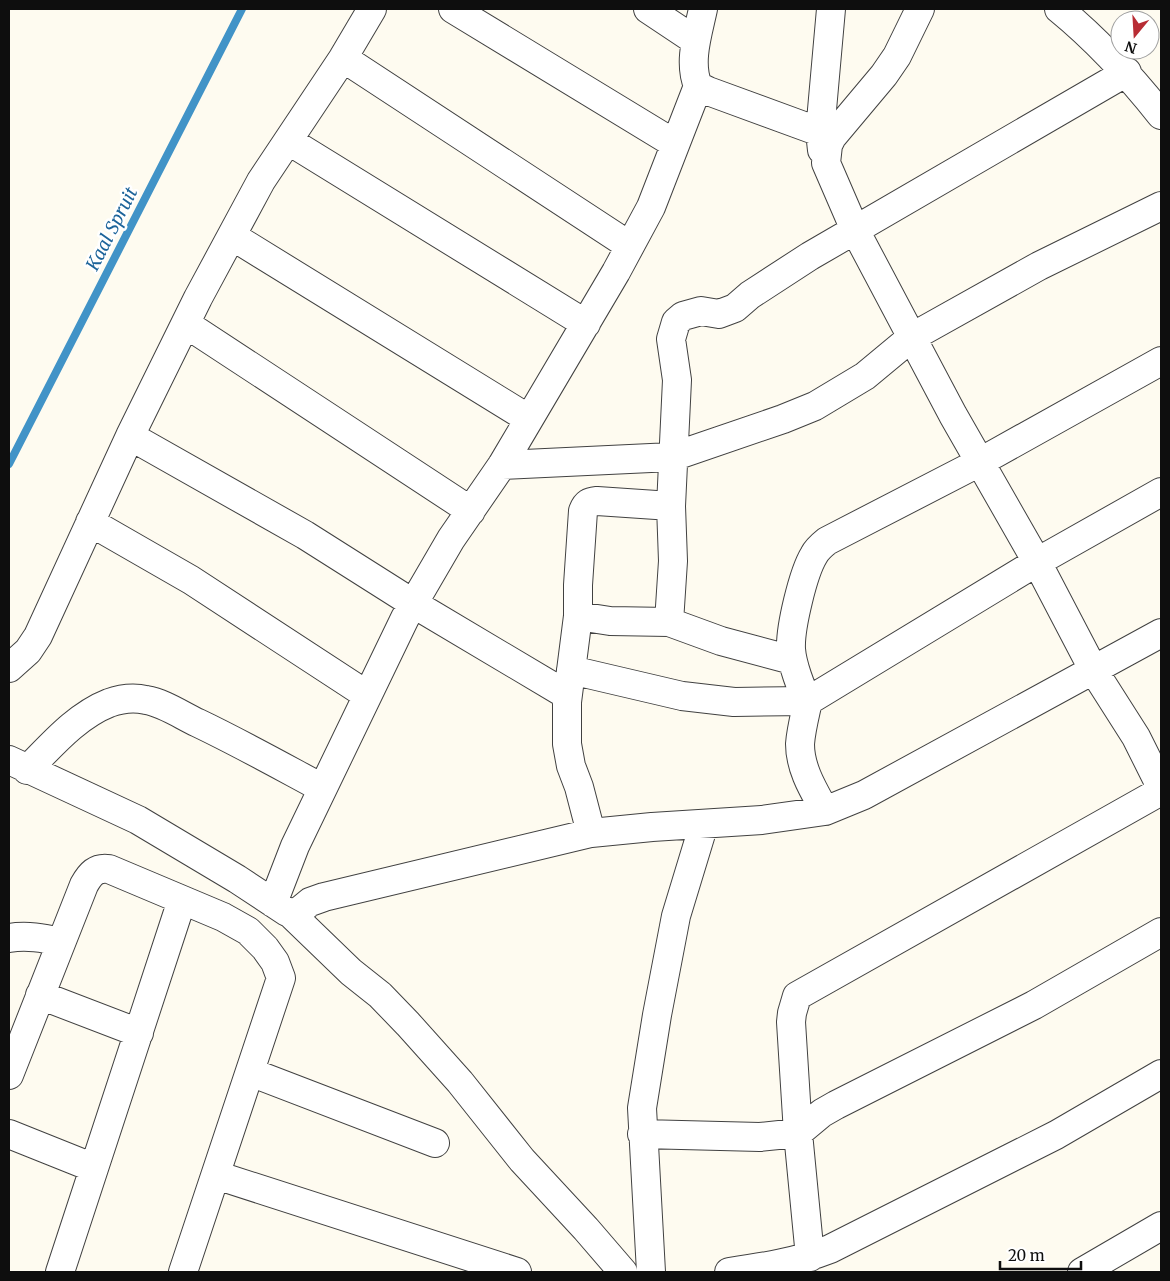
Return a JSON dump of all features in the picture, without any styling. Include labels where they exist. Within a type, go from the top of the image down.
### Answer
[{"type":"street","points":[[9,668],[28,651],[38,636],[130,436],[261,181],[289,141],[372,9]]},
{"type":"street","points":[[453,9],[675,144]]},
{"type":"street","points":[[648,9],[696,41]]},
{"type":"street","points":[[703,9],[696,41],[694,78],[698,86],[708,92],[820,132]]},
{"type":"street","points":[[810,1257],[798,1133],[791,1022],[798,996],[1161,789],[1136,737],[1094,671],[1037,562],[912,337],[855,230],[826,163],[820,145],[820,132],[831,9]]},
{"type":"street","points":[[826,163],[828,145],[832,137],[892,62],[920,9]]},
{"type":"street","points":[[1059,9],[1083,29],[1126,72],[1161,115]]},
{"type":"street","points":[[342,58],[630,246]]},
{"type":"street","points":[[669,622],[673,561],[670,506],[677,380],[671,339],[676,322],[682,316],[701,311],[719,314],[728,312],[810,256],[1126,72]]},
{"type":"street","points":[[283,909],[295,846],[405,618],[452,540],[530,419],[630,246],[651,207],[698,86]]},
{"type":"street","points":[[289,141],[586,324]]},
{"type":"street","points":[[502,465],[672,457],[783,419],[815,406],[865,376],[912,337],[1039,266],[1161,206]]},
{"type":"street","points":[[232,236],[530,419]]},
{"type":"street","points":[[186,324],[471,511]]},
{"type":"street","points":[[825,812],[806,775],[802,759],[800,745],[808,701],[792,660],[791,635],[811,561],[820,546],[980,462],[1161,361]]},
{"type":"street","points":[[130,436],[305,535],[414,604],[569,682],[734,702],[808,701],[1037,562],[1161,492]]},
{"type":"street","points":[[591,833],[579,787],[571,766],[567,744],[569,682],[574,657],[578,616],[583,511],[585,505],[589,502],[597,501],[670,506]]},
{"type":"street","points":[[90,522],[191,580],[367,695]]},
{"type":"street","points":[[578,616],[610,621],[669,622],[721,641],[792,660]]},
{"type":"street","points":[[283,909],[324,896],[591,833],[762,820],[825,812],[864,795],[1161,633]]},
{"type":"street","points":[[18,765],[91,712],[108,704],[126,699],[146,700],[162,705],[201,724],[322,788]]},
{"type":"street","points":[[18,765],[138,820],[283,909],[351,972],[380,995],[408,1024],[460,1082],[522,1160],[623,1272]]},
{"type":"street","points":[[651,1272],[642,1108],[676,916],[704,824]]},
{"type":"street","points":[[9,1075],[84,885],[89,876],[97,870],[109,869],[237,924],[248,931],[265,948],[279,970],[281,978],[186,1271]]},
{"type":"street","points":[[60,1272],[182,900]]},
{"type":"street","points":[[642,1134],[760,1136],[798,1133],[822,1113],[836,1105],[1034,1005],[1161,932]]},
{"type":"street","points":[[9,938],[20,936],[34,937],[61,942]]},
{"type":"street","points":[[40,995],[139,1033]]},
{"type":"street","points":[[250,1072],[435,1143]]},
{"type":"street","points":[[728,1272],[785,1264],[830,1249],[1056,1135],[1161,1074]]},
{"type":"street","points":[[9,1134],[94,1168]]},
{"type":"street","points":[[216,1175],[517,1272]]},
{"type":"street","points":[[1082,1272],[1161,1226]]},
{"type":"waterway","name":"Kaal Spruit","points":[[9,464],[242,9]]}]
